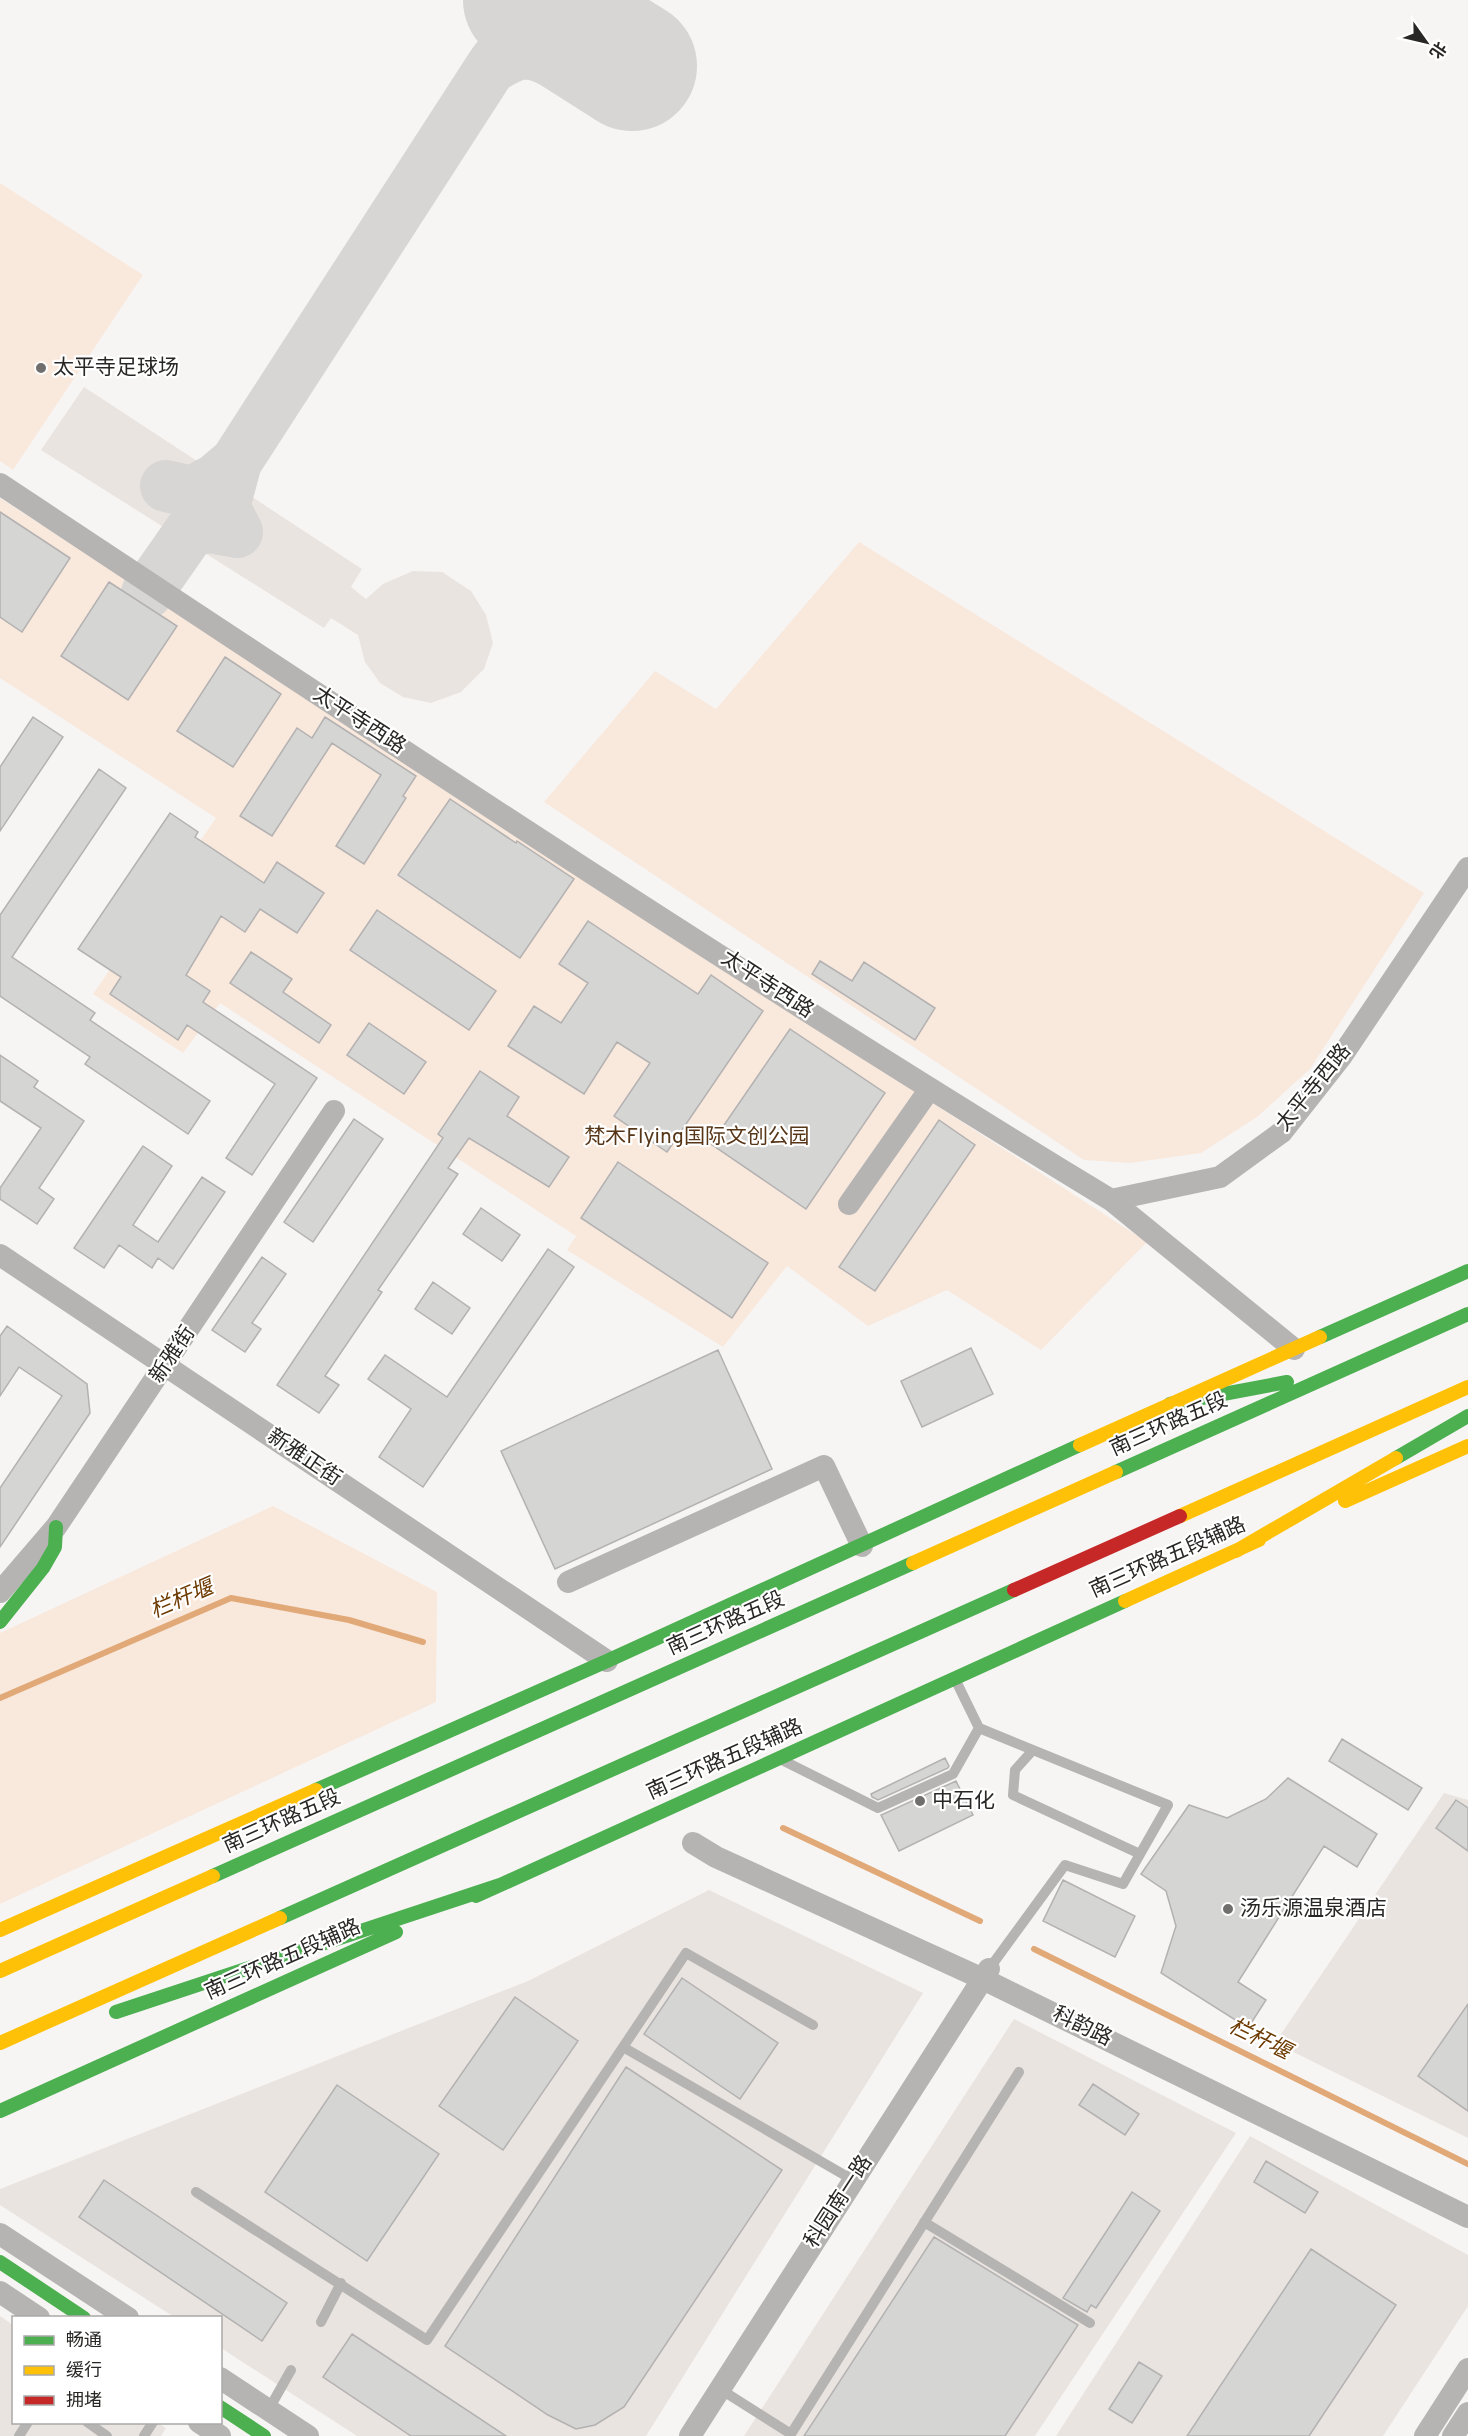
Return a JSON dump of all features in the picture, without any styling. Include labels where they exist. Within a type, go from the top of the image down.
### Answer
[{"type":"main road","points":[[0,1930],[607,1661],[1170,1404],[1468,1271]]},
{"type":"main road","name":"南三环路五段","points":[[0,1971],[1468,1314]]},
{"type":"main road","points":[[1170,1404],[1338,1372]]},
{"type":"main road","points":[[0,2043],[1468,1387]]},
{"type":"main road","points":[[1236,1551],[1468,1416]]},
{"type":"main road","name":"南三环路五段辅路","points":[[0,2111],[1468,1446]]},
{"type":"main road","points":[[0,1622],[43,1568],[55,1547],[56,1527]]},
{"type":"main road","points":[[102,2016],[500,1885]]},
{"type":"main road","points":[[0,2050],[68,2028]]},
{"type":"main road","points":[[0,2262],[81,2316]]},
{"type":"main road","points":[[222,2408],[264,2436]]},
{"type":"street","name":"太平寺西路","points":[[0,484],[311,690],[929,1090],[1111,1200],[1220,1177],[1282,1131],[1341,1057],[1468,868]]},
{"type":"street","points":[[849,1204],[929,1090]]},
{"type":"street","name":"新雅街","points":[[0,1592],[56,1527],[334,1111]]},
{"type":"street","points":[[1111,1200],[1294,1349]]},
{"type":"street","name":"新雅正街","points":[[0,1255],[607,1661]]},
{"type":"street","points":[[568,1582],[824,1466],[862,1546]]},
{"type":"street","name":"科韵路","points":[[693,1843],[716,1857],[986,1974],[1468,2217]]},
{"type":"street","name":"科园南一路","points":[[690,2436],[986,1974]]},
{"type":"street","points":[[0,2234],[125,2316]]},
{"type":"street","points":[[0,2292],[36,2316]]},
{"type":"street","points":[[1425,2436],[1468,2369]]},
{"type":"street","points":[[222,2379],[308,2436]]},
{"type":"street","points":[[1453,2436],[1468,2413]]},
{"type":"street","points":[[202,2424],[220,2436]]},
{"type":"lane","points":[[954,1678],[979,1728],[1168,1805],[1123,1884],[1065,1865],[986,1974]]},
{"type":"lane","points":[[779,1758],[878,1808],[953,1774],[979,1728]]},
{"type":"lane","points":[[1033,1750],[1015,1770],[1013,1796],[1140,1854]]},
{"type":"lane","points":[[196,2192],[427,2340],[686,1953],[813,2025]]},
{"type":"lane","points":[[623,2047],[853,2180]]},
{"type":"lane","points":[[720,2389],[790,2435],[1019,2072]]},
{"type":"lane","points":[[924,2222],[1090,2323]]},
{"type":"lane","points":[[321,2322],[341,2283]]},
{"type":"lane","points":[[269,2409],[291,2370]]},
{"type":"lane","points":[[90,2424],[107,2436]]},
{"type":"shaded area","points":[[84,387],[362,569],[351,587],[366,599],[383,584],[413,571],[442,572],[471,591],[486,615],[493,643],[484,669],[461,692],[431,703],[403,697],[380,683],[365,662],[358,635],[331,618],[324,628],[41,450]]},
{"type":"shaded area","points":[[1444,1793],[1468,1800],[1468,2138],[1275,2043]]},
{"type":"shaded area","points":[[709,1890],[923,1993],[646,2436],[357,2436],[222,2349],[222,2316],[172,2316],[0,2205],[0,2189],[528,1981]]},
{"type":"shaded area","points":[[1014,2019],[1236,2133],[1035,2436],[744,2436]]},
{"type":"shaded area","points":[[1250,2136],[1468,2255],[1468,2306],[1383,2436],[1056,2436]]},
{"type":"shaded area","points":[[0,2316],[12,2324],[12,2424],[160,2424],[166,2428],[161,2436],[0,2436]]},
{"type":"green space","name":"太平寺足球场","points":[[0,183],[143,275],[13,470],[0,461]]},
{"type":"green space","name":"梵木Flying国际文创公园","points":[[0,498],[1147,1242],[1041,1350],[947,1290],[868,1326],[787,1266],[723,1347],[567,1250],[576,1236],[220,1003],[183,1053],[93,994],[216,818],[0,678]]},
{"type":"green space","points":[[859,542],[1424,893],[1310,1069],[1257,1117],[1201,1153],[1130,1163],[1084,1160],[544,802],[655,671],[716,709]]},
{"type":"green space","points":[[273,1506],[437,1592],[436,1702],[0,1904],[0,1633]]},
{"type":"building","points":[[0,512],[70,558],[22,632],[0,617]]},
{"type":"building","points":[[109,582],[177,626],[128,700],[61,656]]},
{"type":"building","points":[[225,657],[281,694],[233,767],[177,731]]},
{"type":"building","points":[[33,717],[63,737],[0,831],[0,767]]},
{"type":"building","points":[[325,717],[416,776],[403,796],[406,798],[364,864],[336,846],[381,775],[332,743],[272,836],[240,816],[297,728],[312,738]]},
{"type":"building","points":[[99,769],[126,788],[12,957],[95,1013],[90,1020],[210,1101],[188,1134],[85,1064],[90,1057],[0,996],[0,915]]},
{"type":"building","points":[[450,799],[574,879],[520,958],[398,875]]},
{"type":"building","points":[[170,813],[198,832],[195,837],[264,883],[277,862],[324,893],[297,933],[260,909],[245,932],[221,916],[186,975],[210,991],[203,1002],[317,1078],[252,1175],[226,1158],[275,1084],[187,1025],[178,1040],[110,994],[121,977],[78,949]]},
{"type":"building","points":[[377,910],[496,991],[469,1030],[350,950]]},
{"type":"building","points":[[588,921],[698,994],[711,975],[763,1011],[667,1152],[614,1116],[650,1063],[617,1042],[584,1094],[508,1046],[534,1006],[561,1023],[588,983],[559,964]]},
{"type":"building","points":[[251,952],[292,979],[283,992],[331,1025],[319,1043],[230,983]]},
{"type":"building","points":[[820,961],[852,981],[864,962],[935,1008],[915,1040],[812,974]]},
{"type":"building","points":[[369,1023],[426,1062],[404,1094],[347,1055]]},
{"type":"building","points":[[790,1029],[885,1093],[806,1209],[711,1144]]},
{"type":"building","points":[[0,1055],[38,1081],[34,1087],[84,1121],[39,1188],[54,1199],[37,1224],[0,1199],[0,1188],[41,1128],[0,1101]]},
{"type":"building","points":[[480,1071],[519,1097],[507,1116],[569,1157],[549,1187],[469,1138],[448,1168],[458,1174],[378,1290],[382,1292],[325,1376],[339,1385],[319,1413],[277,1385],[443,1138],[438,1134]]},
{"type":"building","points":[[354,1119],[383,1139],[313,1242],[284,1222]]},
{"type":"building","points":[[939,1120],[975,1145],[875,1291],[839,1267]]},
{"type":"building","points":[[143,1146],[172,1166],[133,1225],[158,1242],[202,1177],[225,1192],[173,1269],[158,1258],[152,1268],[119,1245],[104,1268],[74,1248]]},
{"type":"building","points":[[618,1162],[768,1263],[732,1318],[581,1218]]},
{"type":"building","points":[[481,1208],[520,1235],[502,1261],[463,1234]]},
{"type":"building","points":[[548,1249],[574,1267],[423,1487],[379,1457],[411,1409],[368,1379],[385,1355],[447,1397]]},
{"type":"building","points":[[262,1257],[286,1274],[252,1323],[261,1329],[245,1352],[212,1330]]},
{"type":"building","points":[[433,1282],[470,1308],[452,1334],[415,1309]]},
{"type":"building","points":[[7,1326],[87,1384],[90,1413],[0,1547],[0,1488],[62,1396],[19,1367],[0,1396],[0,1336]]},
{"type":"building","points":[[971,1348],[993,1394],[922,1427],[901,1381]]},
{"type":"building","points":[[718,1350],[772,1469],[555,1569],[501,1451]]},
{"type":"building","points":[[1342,1739],[1422,1788],[1408,1810],[1329,1761]]},
{"type":"building","points":[[945,1758],[948,1768],[878,1800],[872,1797],[871,1794]]},
{"type":"building","name":"汤乐源温泉酒店","points":[[1288,1778],[1377,1834],[1357,1867],[1324,1846],[1238,1982],[1266,2000],[1248,2028],[1161,1973],[1176,1926],[1166,1891],[1141,1874],[1189,1805],[1227,1818],[1266,1799]]},
{"type":"building","name":"中石化","points":[[956,1781],[973,1815],[899,1851],[881,1815]]},
{"type":"building","points":[[1456,1800],[1468,1808],[1468,1851],[1436,1828]]},
{"type":"building","points":[[1063,1880],[1135,1916],[1115,1957],[1043,1921]]},
{"type":"building","points":[[682,1978],[778,2043],[740,2099],[644,2034]]},
{"type":"building","points":[[515,1997],[578,2041],[503,2150],[439,2106]]},
{"type":"building","points":[[1468,2004],[1468,2111],[1418,2076]]},
{"type":"building","points":[[626,2067],[782,2170],[624,2407],[595,2425],[576,2429],[548,2415],[445,2346]]},
{"type":"building","points":[[1093,2084],[1139,2114],[1125,2135],[1079,2105]]},
{"type":"building","points":[[337,2085],[439,2154],[367,2261],[265,2192]]},
{"type":"building","points":[[1266,2161],[1318,2192],[1305,2213],[1254,2182]]},
{"type":"building","points":[[104,2180],[287,2303],[262,2341],[79,2217]]},
{"type":"building","points":[[1132,2192],[1160,2211],[1096,2308],[1091,2305],[1087,2312],[1063,2298]]},
{"type":"building","points":[[934,2237],[1078,2325],[1005,2436],[804,2436]]},
{"type":"building","points":[[1311,2249],[1396,2305],[1309,2436],[1187,2436]]},
{"type":"building","points":[[352,2334],[506,2436],[411,2436],[323,2377]]},
{"type":"building","points":[[1139,2362],[1162,2376],[1132,2423],[1109,2409]]},
{"type":"waterway","name":"栏杆堰","points":[[0,1698],[231,1598],[349,1620],[423,1642]]},
{"type":"waterway","name":"栏杆堰","points":[[783,1828],[980,1921]]},
{"type":"waterway","name":"栏杆堰","points":[[1034,1949],[1468,2164]]},
{"type":"taxiway","points":[[491,67],[508,44],[515,28],[516,20],[512,0]]},
{"type":"taxiway","points":[[529,0],[548,3],[570,0]]},
{"type":"taxiway","points":[[237,532],[224,507],[236,462],[491,67],[510,57],[532,54],[582,75],[593,76],[608,73],[623,57],[627,47],[627,37],[621,18],[615,10],[597,0]]},
{"type":"taxiway","points":[[166,486],[192,492],[216,479],[236,462]]},
{"type":"taxiway","points":[[147,593],[191,530],[209,527],[237,532]]},
{"type":"runway","points":[[528,0],[632,66]]},
{"type":"traffic: fast","points":[[1320,1337],[1468,1271]]},
{"type":"traffic: fast","points":[[1116,1472],[1468,1314]]},
{"type":"traffic: fast","points":[[1170,1404],[1287,1382]]},
{"type":"traffic: fast","points":[[1396,1458],[1468,1416]]},
{"type":"traffic: fast","points":[[316,1790],[607,1661],[1080,1445]]},
{"type":"traffic: fast","points":[[0,1622],[43,1568],[55,1547],[56,1527]]},
{"type":"traffic: fast","points":[[213,1876],[913,1563]]},
{"type":"traffic: fast","points":[[280,1918],[1014,1590]]},
{"type":"traffic: fast","points":[[476,1896],[1125,1601]]},
{"type":"traffic: fast","points":[[116,2012],[500,1885]]},
{"type":"traffic: fast","points":[[0,2111],[396,1932]]},
{"type":"traffic: fast","points":[[0,2262],[81,2316]]},
{"type":"traffic: fast","points":[[222,2408],[264,2436]]},
{"type":"traffic: slow","points":[[1080,1445],[1320,1337]]},
{"type":"traffic: slow","points":[[1180,1516],[1468,1387]]},
{"type":"traffic: slow","points":[[1345,1501],[1468,1446]]},
{"type":"traffic: slow","points":[[1236,1551],[1396,1458]]},
{"type":"traffic: slow","points":[[913,1563],[1116,1472]]},
{"type":"traffic: slow","points":[[1125,1601],[1259,1540]]},
{"type":"traffic: slow","points":[[0,1930],[316,1790]]},
{"type":"traffic: slow","points":[[0,1971],[213,1876]]},
{"type":"traffic: slow","points":[[0,2043],[280,1918]]},
{"type":"traffic: jam","points":[[1014,1590],[1180,1516]]},
{"type":"place","name":"太平寺足球场","points":[[41,368]]},
{"type":"place","name":"中石化","points":[[920,1801]]},
{"type":"place","name":"汤乐源温泉酒店","points":[[1228,1909]]}]
